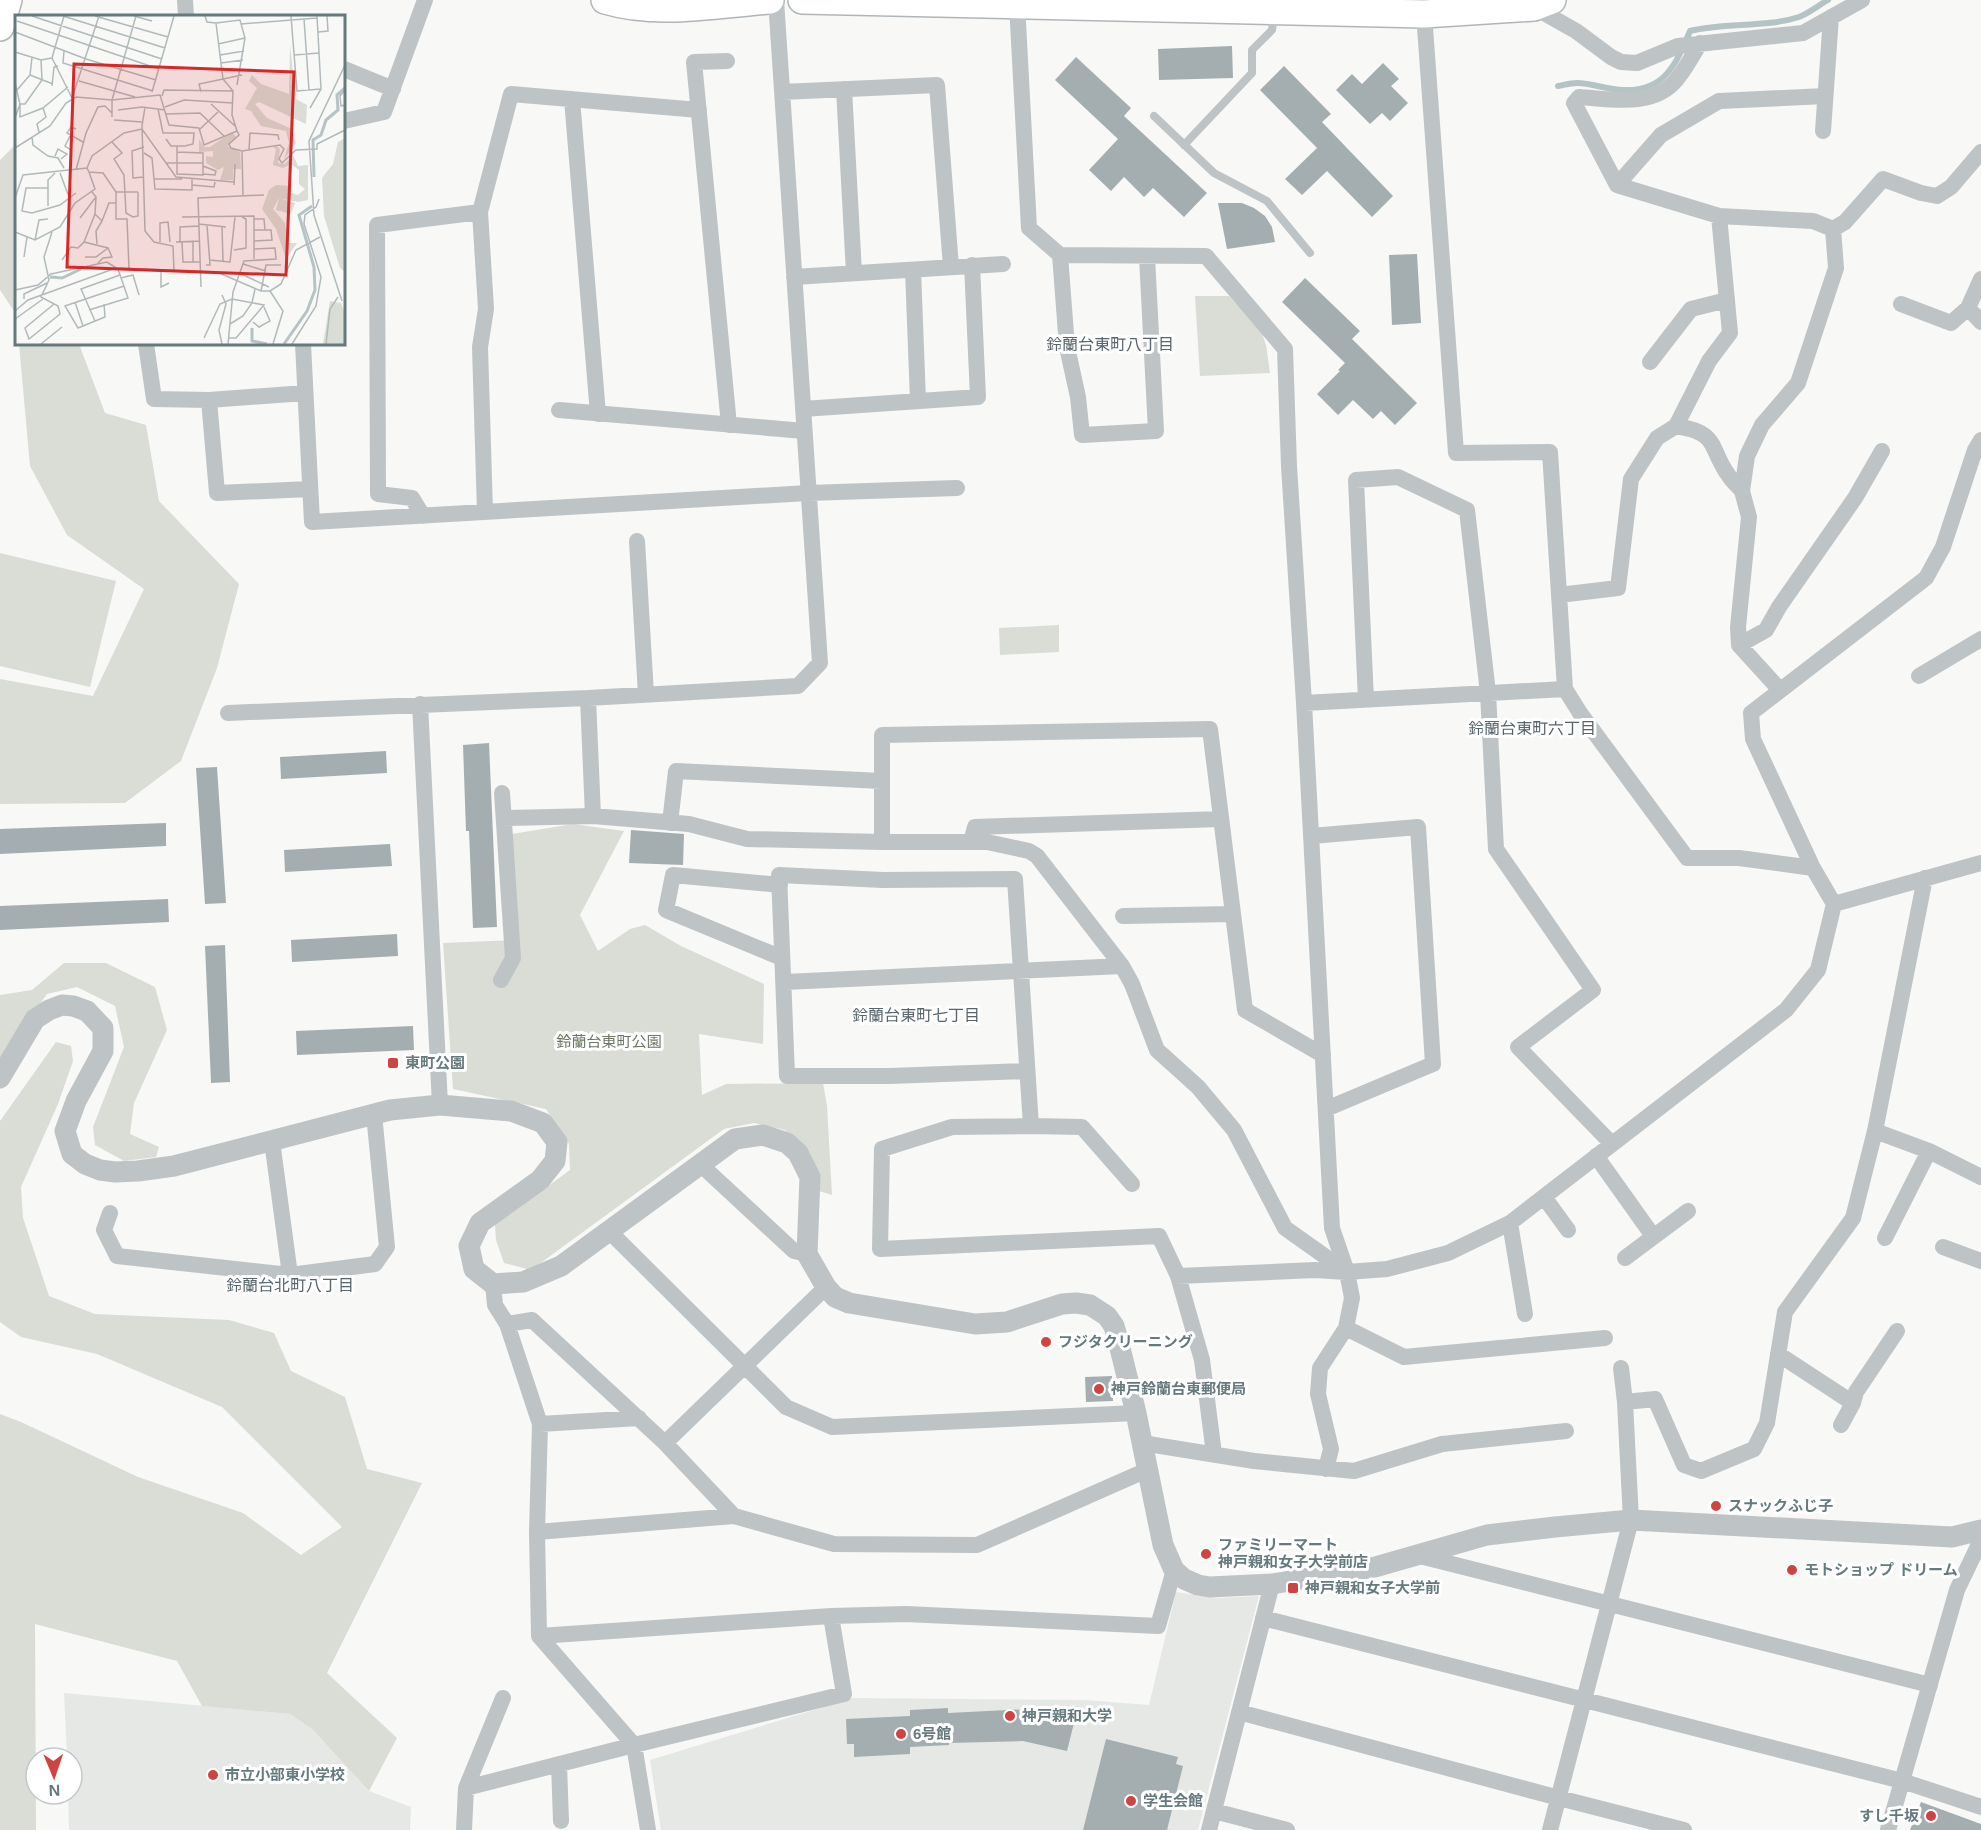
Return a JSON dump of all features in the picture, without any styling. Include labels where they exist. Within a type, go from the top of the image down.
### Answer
[{"type":"main road","points":[[0,27],[8,0]]},
{"type":"main road","points":[[605,0],[624,6],[663,8],[770,0]]},
{"type":"main road","points":[[802,0],[1143,4],[1424,14],[1536,2]]},
{"type":"street","points":[[185,0],[186,15]]},
{"type":"street","points":[[345,121],[384,112],[425,0]]},
{"type":"street","points":[[228,713],[588,698],[798,686],[820,663],[776,0]]},
{"type":"street","points":[[1536,2],[1611,57],[1622,62],[1637,63],[1689,44],[1803,33],[1862,0]]},
{"type":"street","points":[[1017,4],[1029,228],[1060,255],[1206,256],[1285,349],[1289,466],[1332,1228],[1347,1272],[1352,1298],[1346,1328],[1320,1368],[1318,1394],[1331,1449],[1326,1469]]},
{"type":"street","points":[[1424,14],[1456,453],[1550,452],[1565,689],[1580,713],[1688,858],[1739,858],[1813,868]]},
{"type":"street","points":[[1823,131],[1831,17]]},
{"type":"street","points":[[1689,44],[1676,80],[1656,96],[1633,99],[1579,97],[1574,104],[1617,185],[1719,216],[1813,221],[1833,229]]},
{"type":"street","points":[[727,61],[694,63],[729,425]]},
{"type":"street","points":[[345,69],[393,88]]},
{"type":"street","points":[[782,92],[937,85],[951,267]]},
{"type":"street","points":[[844,89],[854,273]]},
{"type":"street","points":[[485,512],[480,347],[486,309],[480,212],[511,94],[699,110]]},
{"type":"street","points":[[1617,185],[1661,135],[1719,101],[1825,96]]},
{"type":"street","points":[[572,99],[598,414]]},
{"type":"street","points":[[1833,229],[1845,222],[1883,179],[1921,193],[1937,196],[1951,187],[1981,152]]},
{"type":"street","points":[[423,516],[412,498],[378,494],[377,225],[480,212]]},
{"type":"street","points":[[1559,595],[1618,588],[1631,479],[1657,438],[1676,426],[1709,361],[1730,333],[1719,216]]},
{"type":"street","points":[[1780,690],[1739,645],[1738,627],[1749,518],[1742,491],[1747,456],[1762,425],[1798,383],[1836,268],[1833,229]]},
{"type":"street","points":[[1060,255],[1067,347],[1078,397],[1083,435],[1156,432],[1148,257]]},
{"type":"street","points":[[794,277],[1003,264]]},
{"type":"street","points":[[803,409],[978,397],[972,266]]},
{"type":"street","points":[[913,270],[918,401]]},
{"type":"street","points":[[1901,304],[1951,324],[1968,308],[1981,279]]},
{"type":"street","points":[[1650,362],[1691,309],[1727,300]]},
{"type":"street","points":[[1968,308],[1981,322]]},
{"type":"street","points":[[147,345],[154,399],[209,400],[305,393]]},
{"type":"street","points":[[303,345],[312,522],[808,493],[957,488]]},
{"type":"street","points":[[209,400],[217,493],[310,489]]},
{"type":"street","points":[[559,410],[804,431]]},
{"type":"street","points":[[1676,426],[1695,429],[1711,441],[1728,476],[1742,491]]},
{"type":"street","points":[[1178,1276],[1387,1269],[1448,1253],[1510,1223],[1786,1010],[1818,970],[1834,904],[1813,868],[1753,739],[1751,713],[1926,578],[1943,547],[1975,450],[1981,440]]},
{"type":"street","points":[[1739,645],[1766,630],[1779,607],[1855,498],[1882,451]]},
{"type":"street","points":[[1366,700],[1356,480],[1398,477],[1467,510],[1488,693],[1496,849],[1593,990],[1518,1047],[1612,1144]]},
{"type":"street","points":[[637,542],[646,695]]},
{"type":"street","points":[[1919,676],[1981,639]]},
{"type":"street","points":[[1304,703],[1565,689]]},
{"type":"street","points":[[588,698],[593,816]]},
{"type":"street","points":[[420,704],[440,1105]]},
{"type":"street","points":[[882,842],[882,735],[1210,729],[1245,1010],[1323,1055]]},
{"type":"street","points":[[670,823],[676,771],[882,781]]},
{"type":"street","points":[[501,980],[513,958],[502,793]]},
{"type":"street","points":[[504,818],[593,816],[689,824],[747,839],[987,842],[1037,856],[1122,966],[1132,984],[1157,1050],[1198,1087],[1234,1130],[1285,1228],[1347,1272]]},
{"type":"street","points":[[971,842],[975,827],[1221,819]]},
{"type":"street","points":[[1311,836],[1418,827],[1432,1064],[1326,1109]]},
{"type":"street","points":[[1834,904],[1981,863]]},
{"type":"street","points":[[780,885],[673,875],[666,910],[782,958]]},
{"type":"street","points":[[1027,1071],[890,1076],[787,1076],[779,875],[883,880],[1015,879],[1031,1126]]},
{"type":"street","points":[[1625,1402],[1655,1399],[1684,1466],[1701,1471],[1754,1449],[1767,1423],[1785,1312],[1853,1218],[1875,1131],[1925,878]]},
{"type":"street","points":[[1123,916],[1233,914]]},
{"type":"street","points":[[785,982],[1122,966]]},
{"type":"street","points":[[0,1078],[35,1019],[63,1005],[87,1011],[103,1029],[103,1051],[76,1101],[65,1131],[72,1154],[85,1164],[106,1171],[138,1171],[174,1166],[390,1110],[440,1105],[511,1111],[543,1123],[557,1142],[555,1161],[540,1180],[480,1223],[469,1246],[474,1269],[493,1284],[523,1282],[561,1266],[735,1139],[763,1135],[787,1143],[798,1152],[810,1177],[807,1254],[826,1287],[835,1297],[849,1303],[975,1324],[1007,1322],[1076,1303],[1090,1305],[1107,1316],[1114,1326],[1136,1413],[1163,1545],[1174,1570],[1184,1579],[1210,1587],[1272,1584],[1375,1567],[1487,1535],[1631,1520],[1952,1537],[1981,1530]]},
{"type":"street","points":[[110,1213],[104,1230],[117,1256],[290,1275],[375,1264],[387,1247],[374,1114]]},
{"type":"street","points":[[1132,1184],[1082,1127],[952,1127],[882,1149],[880,1249],[1159,1236],[1178,1276],[1202,1360],[1214,1454]]},
{"type":"street","points":[[1875,1131],[1929,1151],[1981,1177]]},
{"type":"street","points":[[272,1142],[290,1275]]},
{"type":"street","points":[[1885,1238],[1929,1151]]},
{"type":"street","points":[[1596,1156],[1653,1236]]},
{"type":"street","points":[[700,1164],[794,1251],[807,1254]]},
{"type":"street","points":[[1544,1197],[1568,1230]]},
{"type":"street","points":[[1625,1258],[1688,1211]]},
{"type":"street","points":[[1510,1223],[1525,1314]]},
{"type":"street","points":[[609,1232],[786,1407],[832,1427],[1136,1413]]},
{"type":"street","points":[[1943,1247],[1981,1261]]},
{"type":"street","points":[[493,1284],[495,1305],[507,1324],[540,1424],[537,1532],[539,1636],[634,1744],[647,1830]]},
{"type":"street","points":[[666,1443],[826,1287]]},
{"type":"street","points":[[507,1324],[532,1320],[666,1443],[734,1516]]},
{"type":"street","points":[[1346,1328],[1404,1357],[1605,1338]]},
{"type":"street","points":[[1841,1425],[1853,1403],[1856,1392],[1897,1330]]},
{"type":"street","points":[[1778,1354],[1853,1403]]},
{"type":"street","points":[[1551,1830],[1631,1520],[1621,1368]]},
{"type":"street","points":[[540,1424],[639,1418]]},
{"type":"street","points":[[1143,1443],[1254,1461],[1354,1471],[1442,1443],[1566,1431]]},
{"type":"street","points":[[537,1532],[734,1516],[834,1544],[977,1545],[1147,1470]]},
{"type":"street","points":[[1888,1830],[1957,1590],[1981,1540]]},
{"type":"street","points":[[1416,1555],[1930,1685]]},
{"type":"street","points":[[539,1636],[831,1616],[906,1614],[1158,1626],[1174,1570]]},
{"type":"street","points":[[1209,1830],[1272,1584]]},
{"type":"street","points":[[466,1788],[634,1744],[844,1694],[831,1616]]},
{"type":"street","points":[[1263,1618],[1902,1780],[1981,1807]]},
{"type":"street","points":[[464,1830],[466,1788],[503,1698]]},
{"type":"street","points":[[1239,1712],[1684,1830]]},
{"type":"street","points":[[559,1764],[561,1821]]},
{"type":"street","points":[[1214,1811],[1287,1830]]},
{"type":"lane","points":[[1184,145],[1252,73],[1252,50],[1272,30],[1274,10]]},
{"type":"lane","points":[[1154,116],[1214,174],[1267,201],[1310,253]]},
{"type":"shaded area","name":"神戸親和大学","points":[[1176,1592],[1217,1598],[1259,1596],[1198,1830],[661,1830],[650,1760],[853,1698],[1085,1700],[1149,1705]]},
{"type":"shaded area","name":"市立小部東小学校","points":[[64,1693],[290,1714],[313,1730],[369,1791],[411,1807],[410,1830],[69,1830],[68,1806],[84,1806],[84,1746],[66,1746]]},
{"type":"green space","points":[[13,147],[15,148],[15,312],[0,290],[0,160]]},
{"type":"green space","points":[[1195,296],[1229,296],[1262,333],[1270,373],[1200,376]]},
{"type":"green space","points":[[19,345],[79,345],[105,413],[146,425],[159,501],[239,584],[217,668],[181,761],[125,803],[0,804],[0,679],[93,696],[144,589],[67,535],[30,466]]},
{"type":"green space","points":[[0,553],[116,581],[90,687],[0,666]]},
{"type":"green space","points":[[1059,625],[1059,652],[1000,655],[999,628]]},
{"type":"green space","name":"鈴蘭台東町公園","points":[[573,824],[624,831],[580,915],[598,951],[630,929],[645,925],[681,946],[764,984],[763,1044],[699,1034],[702,1095],[726,1084],[823,1083],[827,1106],[832,1195],[819,1191],[810,1153],[785,1130],[754,1123],[724,1129],[531,1270],[504,1263],[496,1240],[495,1225],[570,1170],[569,1144],[546,1109],[453,1089],[443,943],[518,940],[512,834]]},
{"type":"green space","points":[[64,963],[106,963],[155,987],[167,1030],[134,1103],[130,1134],[159,1147],[156,1157],[124,1161],[95,1145],[93,1127],[124,1047],[115,1006],[77,987],[47,994],[0,1059],[0,995],[32,990]]},
{"type":"green space","points":[[56,1042],[71,1046],[73,1061],[58,1104],[21,1187],[23,1218],[49,1296],[95,1314],[229,1320],[274,1333],[291,1371],[345,1397],[367,1469],[422,1483],[327,1673],[397,1738],[369,1791],[313,1730],[290,1714],[202,1706],[177,1661],[35,1624],[36,1746],[24,1746],[24,1806],[36,1806],[36,1830],[0,1830],[0,1414],[138,1477],[243,1513],[301,1555],[342,1527],[222,1407],[97,1354],[21,1337],[0,1322],[0,1121]]},
{"type":"building","points":[[1232,46],[1233,78],[1159,80],[1158,49]]},
{"type":"building","points":[[1076,57],[1131,108],[1124,116],[1207,193],[1184,217],[1153,188],[1144,197],[1124,177],[1111,191],[1089,170],[1118,139],[1055,80]]},
{"type":"building","points":[[1383,63],[1399,79],[1391,86],[1408,103],[1390,121],[1382,113],[1370,124],[1336,90],[1352,74],[1362,84]]},
{"type":"building","points":[[1284,66],[1331,114],[1322,122],[1393,196],[1372,217],[1327,171],[1302,195],[1285,179],[1317,148],[1260,90]]},
{"type":"building","points":[[1218,203],[1242,203],[1254,208],[1265,216],[1272,227],[1275,242],[1227,249]]},
{"type":"building","points":[[1417,254],[1421,323],[1392,325],[1389,255]]},
{"type":"building","points":[[1305,278],[1360,331],[1352,339],[1417,403],[1395,425],[1381,411],[1373,419],[1353,400],[1338,415],[1317,394],[1345,363],[1282,302]]},
{"type":"building","points":[[489,743],[497,927],[473,928],[463,745]]},
{"type":"building","points":[[386,751],[387,773],[281,779],[280,757]]},
{"type":"building","points":[[217,767],[226,903],[205,904],[196,768]]},
{"type":"building","points":[[166,823],[166,846],[0,854],[0,829]]},
{"type":"building","points":[[631,830],[684,834],[683,865],[629,863]]},
{"type":"building","points":[[390,844],[392,866],[285,872],[284,850]]},
{"type":"building","points":[[168,899],[169,922],[0,930],[0,906]]},
{"type":"building","points":[[397,934],[398,956],[292,962],[291,940]]},
{"type":"building","points":[[225,945],[230,1082],[211,1083],[205,946]]},
{"type":"building","points":[[413,1026],[414,1050],[297,1055],[296,1031]]},
{"type":"building","points":[[1112,1376],[1113,1401],[1086,1402],[1085,1377]]},
{"type":"building","points":[[948,1708],[948,1713],[1030,1709],[1075,1719],[1067,1751],[1023,1741],[949,1743],[949,1745],[910,1747],[910,1754],[854,1757],[854,1744],[847,1744],[846,1719],[910,1716],[910,1710]]},
{"type":"building","points":[[1106,1739],[1178,1757],[1176,1764],[1183,1766],[1167,1830],[1083,1830]]},
{"type":"building","points":[[1921,1802],[1981,1824],[1981,1830],[1910,1830]]},
{"type":"waterway","points":[[1558,86],[1583,83],[1623,90],[1649,86],[1659,81],[1674,65],[1690,31],[1786,20],[1799,17],[1828,0]]},
{"type":"place","name":"東町公園","points":[[393,1063]]},
{"type":"place","name":"フジタクリーニング","points":[[1046,1342]]},
{"type":"place","name":"神戸鈴蘭台東郵便局","points":[[1099,1389]]},
{"type":"place","name":"スナックふじ子","points":[[1716,1506]]},
{"type":"place","name":"ファミリーマート 神戸親和女子大学前店","points":[[1206,1554]]},
{"type":"place","name":"モトショップ ドリーム","points":[[1792,1570]]},
{"type":"place","name":"神戸親和女子大学前","points":[[1293,1588]]},
{"type":"place","name":"神戸親和大学","points":[[1010,1716]]},
{"type":"place","name":"6号館","points":[[901,1734]]},
{"type":"place","name":"市立小部東小学校","points":[[213,1775]]},
{"type":"place","name":"学生会館","points":[[1131,1801]]},
{"type":"place","name":"すし千坂","points":[[1931,1816]]},
{"type":"district","name":"鈴蘭台東町八丁目","points":[[1110,344]]},
{"type":"district","name":"鈴蘭台東町六丁目","points":[[1532,728]]},
{"type":"district","name":"鈴蘭台東町七丁目","points":[[916,1015]]},
{"type":"district","name":"鈴蘭台北町八丁目","points":[[290,1285]]}]
